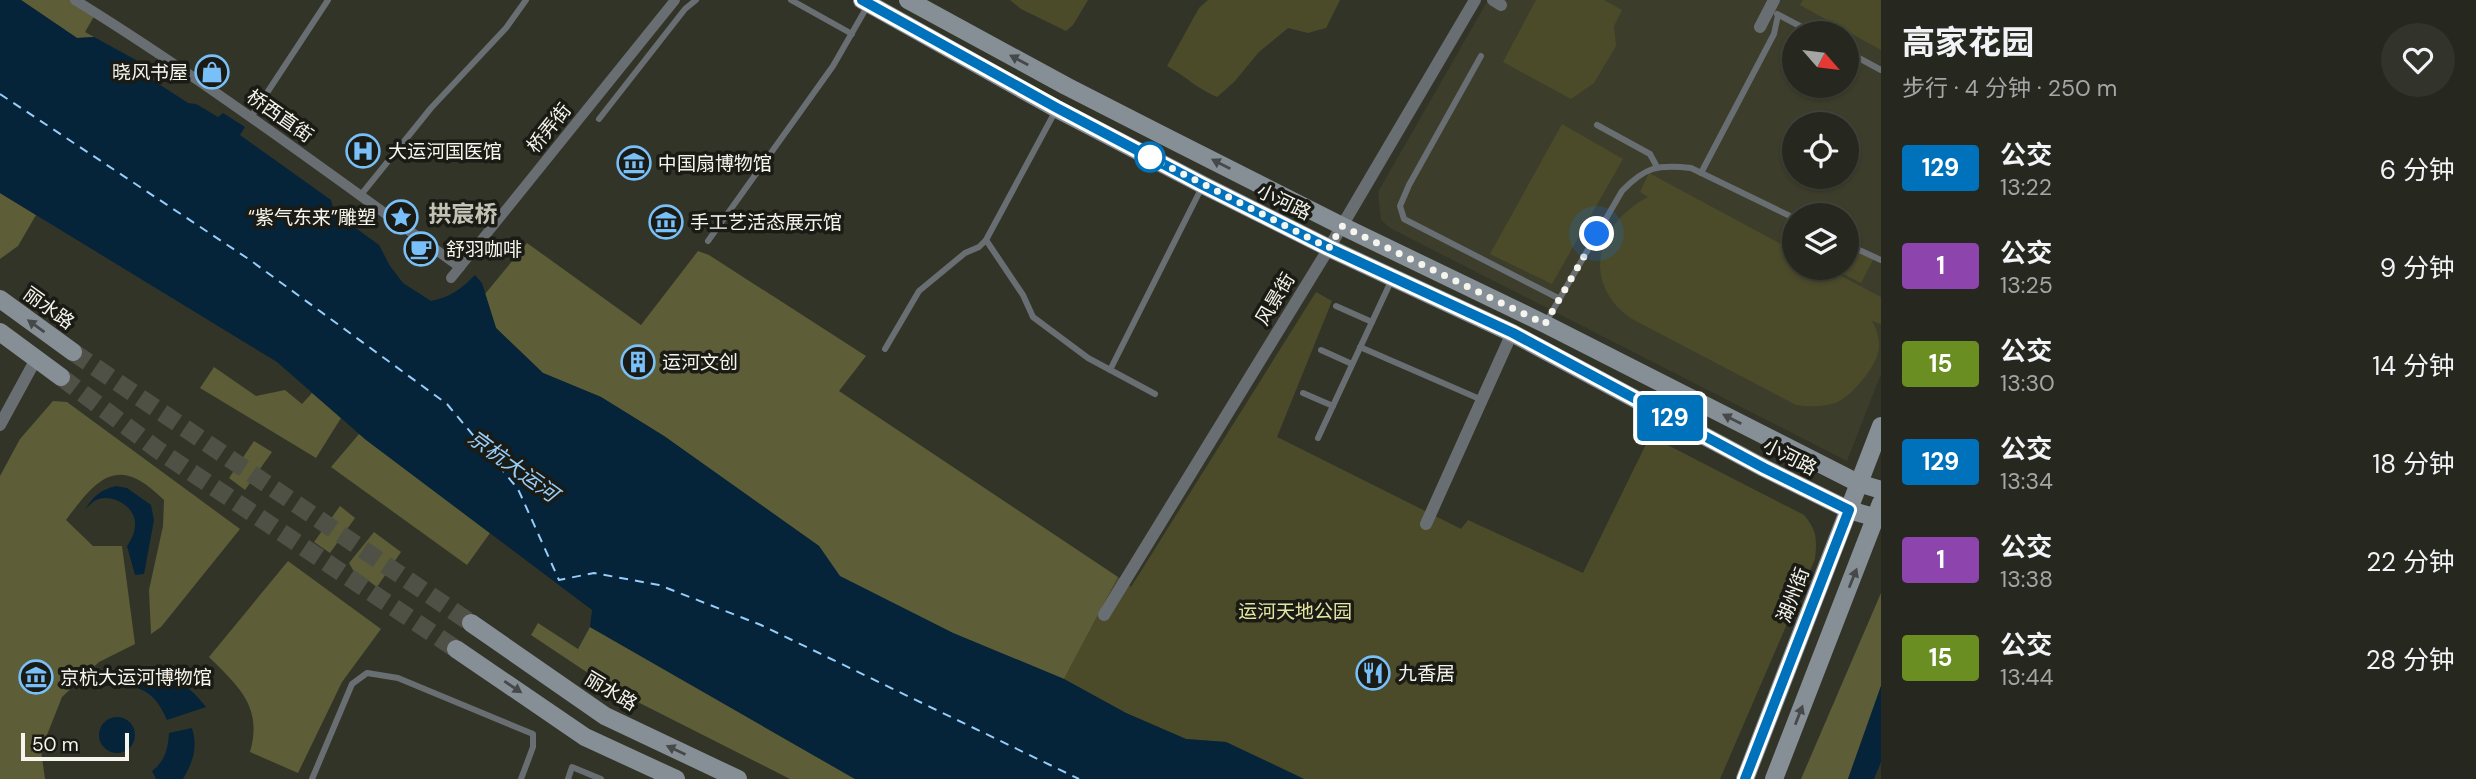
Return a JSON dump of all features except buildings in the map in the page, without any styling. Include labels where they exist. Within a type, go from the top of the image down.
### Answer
[{"type":"main road","name":"小河路","points":[[908,0],[1066,86],[1342,226],[1545,324],[1858,483],[1881,490]]},
{"type":"main road","name":"小河路","points":[[866,2],[1203,185],[1329,248],[1513,333],[1764,468],[1849,510],[1880,513]]},
{"type":"main road","name":"丽水路","points":[[0,299],[73,352]]},
{"type":"main road","points":[[0,332],[61,377]]},
{"type":"main road","name":"湖州街","points":[[1745,779],[1881,426]]},
{"type":"main road","points":[[1774,779],[1880,513]]},
{"type":"main road","name":"丽水路","points":[[471,624],[605,716],[738,779]]},
{"type":"main road","points":[[456,649],[585,737],[676,779]]},
{"type":"street","name":"桥西直街","points":[[75,0],[150,46],[460,267]]},
{"type":"street","name":"桥弄街","points":[[451,278],[675,0]]},
{"type":"street","name":"风景街","points":[[1104,615],[1329,248],[1475,0]]},
{"type":"street","points":[[1760,27],[1774,8]]},
{"type":"street","points":[[1426,524],[1513,333]]},
{"type":"street","points":[[0,425],[36,359]]},
{"type":"lane","points":[[251,117],[328,0]]},
{"type":"lane","points":[[360,196],[431,108],[506,28],[526,0]]},
{"type":"lane","points":[[598,119],[685,9],[696,0]]},
{"type":"lane","points":[[791,0],[852,34]]},
{"type":"lane","points":[[708,241],[833,65],[852,34],[866,2]]},
{"type":"lane","points":[[1774,8],[1794,21]]},
{"type":"lane","points":[[1701,173],[1774,34],[1774,8]]},
{"type":"lane","points":[[1482,56],[1409,185],[1400,206],[1404,219],[1560,299]]},
{"type":"lane","points":[[1859,58],[1881,69]]},
{"type":"lane","points":[[885,349],[919,291],[965,253],[979,247],[986,240],[1057,108]]},
{"type":"lane","points":[[1597,125],[1650,154],[1657,167]]},
{"type":"lane","points":[[1545,324],[1622,191],[1634,178],[1651,167],[1673,165],[1691,168],[1782,212]]},
{"type":"lane","points":[[1110,370],[1203,185]]},
{"type":"lane","points":[[986,240],[1023,296],[1033,317],[1088,358],[1155,394]]},
{"type":"lane","points":[[1859,250],[1881,260]]},
{"type":"lane","points":[[1318,438],[1393,277]]},
{"type":"lane","points":[[1336,306],[1372,322]]},
{"type":"lane","points":[[1360,346],[1482,400]]},
{"type":"lane","points":[[1321,350],[1352,365]]},
{"type":"lane","points":[[1303,393],[1333,406]]},
{"type":"lane","points":[[312,779],[352,684],[367,673],[398,678],[533,734],[533,747],[521,779]]},
{"type":"lane","points":[[568,779],[572,767],[601,779]]},
{"type":"shaded area","points":[[21,0],[75,0],[96,13],[85,32],[94,37],[77,38]]},
{"type":"shaded area","points":[[1488,0],[1881,0],[1881,374],[1847,461],[1390,228],[1381,220],[1378,192]]},
{"type":"shaded area","points":[[0,193],[36,215],[18,246],[0,259]]},
{"type":"shaded area","points":[[527,243],[641,325],[698,251],[709,255],[866,356],[839,391],[1118,577],[1064,679],[953,633],[839,576],[819,546],[664,436],[601,397],[543,373],[496,328],[485,294]]},
{"type":"shaded area","points":[[214,367],[256,396],[285,390],[302,404],[312,393],[341,418],[316,458],[200,388]]},
{"type":"shaded area","points":[[53,401],[67,402],[240,529],[161,627],[151,634],[149,590],[163,526],[164,500],[148,486],[122,475],[110,476],[89,492],[66,520],[93,546],[122,546],[135,644],[99,662],[62,697],[41,750],[45,779],[0,779],[0,476],[20,439]]},
{"type":"shaded area","points":[[359,434],[490,533],[467,565],[331,467]]},
{"type":"shaded area","points":[[254,441],[272,452],[245,490],[229,478]]},
{"type":"shaded area","points":[[340,506],[355,518],[330,553],[314,542]]},
{"type":"shaded area","points":[[374,532],[401,552],[377,587],[353,570],[349,563]]},
{"type":"shaded area","points":[[288,561],[381,629],[342,682],[298,773],[250,752],[253,736],[251,710],[239,688],[209,657]]},
{"type":"shaded area","points":[[1881,593],[1881,686],[1848,779],[1801,779]]},
{"type":"shaded area","points":[[538,623],[578,649],[590,627],[855,779],[790,779],[612,689],[531,635]]},
{"type":"green space","points":[[1010,0],[1088,0],[1073,25],[1066,31],[1021,9]]},
{"type":"green space","points":[[1208,0],[1340,0],[1326,28],[1308,33],[1288,28],[1259,52],[1234,82],[1217,97],[1167,66],[1199,8]]},
{"type":"green space","points":[[1536,0],[1604,0],[1622,10],[1614,26],[1616,46],[1594,83],[1571,99],[1503,62]]},
{"type":"green space","points":[[1803,0],[1881,0],[1881,50],[1859,38],[1859,21],[1829,21],[1800,5]]},
{"type":"green space","points":[[1562,124],[1623,159],[1552,284],[1490,254]]},
{"type":"green space","points":[[1649,173],[1782,245],[1782,280],[1849,280],[1881,297],[1881,324],[1872,321],[1878,336],[1878,353],[1872,367],[1855,389],[1835,403],[1796,405],[1632,319],[1616,305],[1605,289],[1601,255],[1606,238],[1616,222],[1648,197],[1640,192]]},
{"type":"green space","points":[[1859,250],[1874,258],[1861,283],[1855,280],[1859,280]]},
{"type":"green space","name":"运河天地公园","points":[[1316,292],[1332,301],[1277,437],[1461,529],[1468,520],[1583,573],[1650,436],[1804,515],[1815,536],[1815,559],[1720,779],[1304,779],[1226,742],[1186,739],[1126,713],[1064,679],[1118,577],[1131,587]]},
{"type":"water","name":"京杭大运河","points":[[0,0],[21,0],[77,38],[94,37],[136,60],[142,73],[188,103],[196,104],[218,117],[223,113],[245,127],[240,135],[331,200],[334,212],[379,245],[403,283],[431,301],[455,292],[475,275],[482,283],[496,328],[543,373],[601,397],[664,436],[819,546],[840,576],[953,633],[1064,679],[1126,713],[1186,739],[1226,742],[1304,779],[855,779],[590,627],[592,610],[366,440],[277,362],[0,193]]},
{"type":"water","points":[[116,486],[127,488],[151,505],[154,520],[144,574],[135,575],[127,546],[135,526],[129,508],[116,500],[101,498],[85,509],[98,494]]},
{"type":"water","points":[[158,672],[185,686],[206,707],[167,720],[155,700],[140,689],[99,686],[126,673]]},
{"type":"water","points":[[1881,686],[1881,762],[1874,779],[1848,779]]},
{"type":"water","points":[[117,717],[130,722],[135,735],[130,748],[117,753],[104,748],[99,735],[104,722]]},
{"type":"water","points":[[192,728],[194,755],[183,779],[156,779],[152,771],[165,754],[169,733]]},
{"type":"ferry route","points":[[0,94],[250,260],[447,404],[518,489],[559,580],[594,573],[659,585],[761,625],[1079,779]]},
{"type":"tunnel","points":[[73,352],[471,623]]},
{"type":"tunnel","points":[[61,377],[158,450],[456,649]]},
{"type":"bus line","name":"129","points":[[862,0],[1203,185],[1329,248],[1513,333],[1764,468],[1849,510],[1745,779]]},
{"type":"place","name":"晓风书屋","points":[[212,72]]},
{"type":"place","name":"大运河国医馆","points":[[363,151]]},
{"type":"place","name":"中国扇博物馆","points":[[634,163]]},
{"type":"place","name":"“紫气东来”雕塑","points":[[401,217]]},
{"type":"place","name":"手工艺活态展示馆","points":[[666,222]]},
{"type":"place","name":"舒羽咖啡","points":[[421,249]]},
{"type":"place","name":"运河文创","points":[[638,362]]},
{"type":"place","name":"九香居","points":[[1373,673]]},
{"type":"place","name":"京杭大运河博物馆","points":[[36,677]]},
{"type":"district","name":"拱宸桥","points":[[463,214]]},
{"type":"route","points":[[1150,157],[1329,248],[1342,226],[1545,324],[1597,234]]}]
